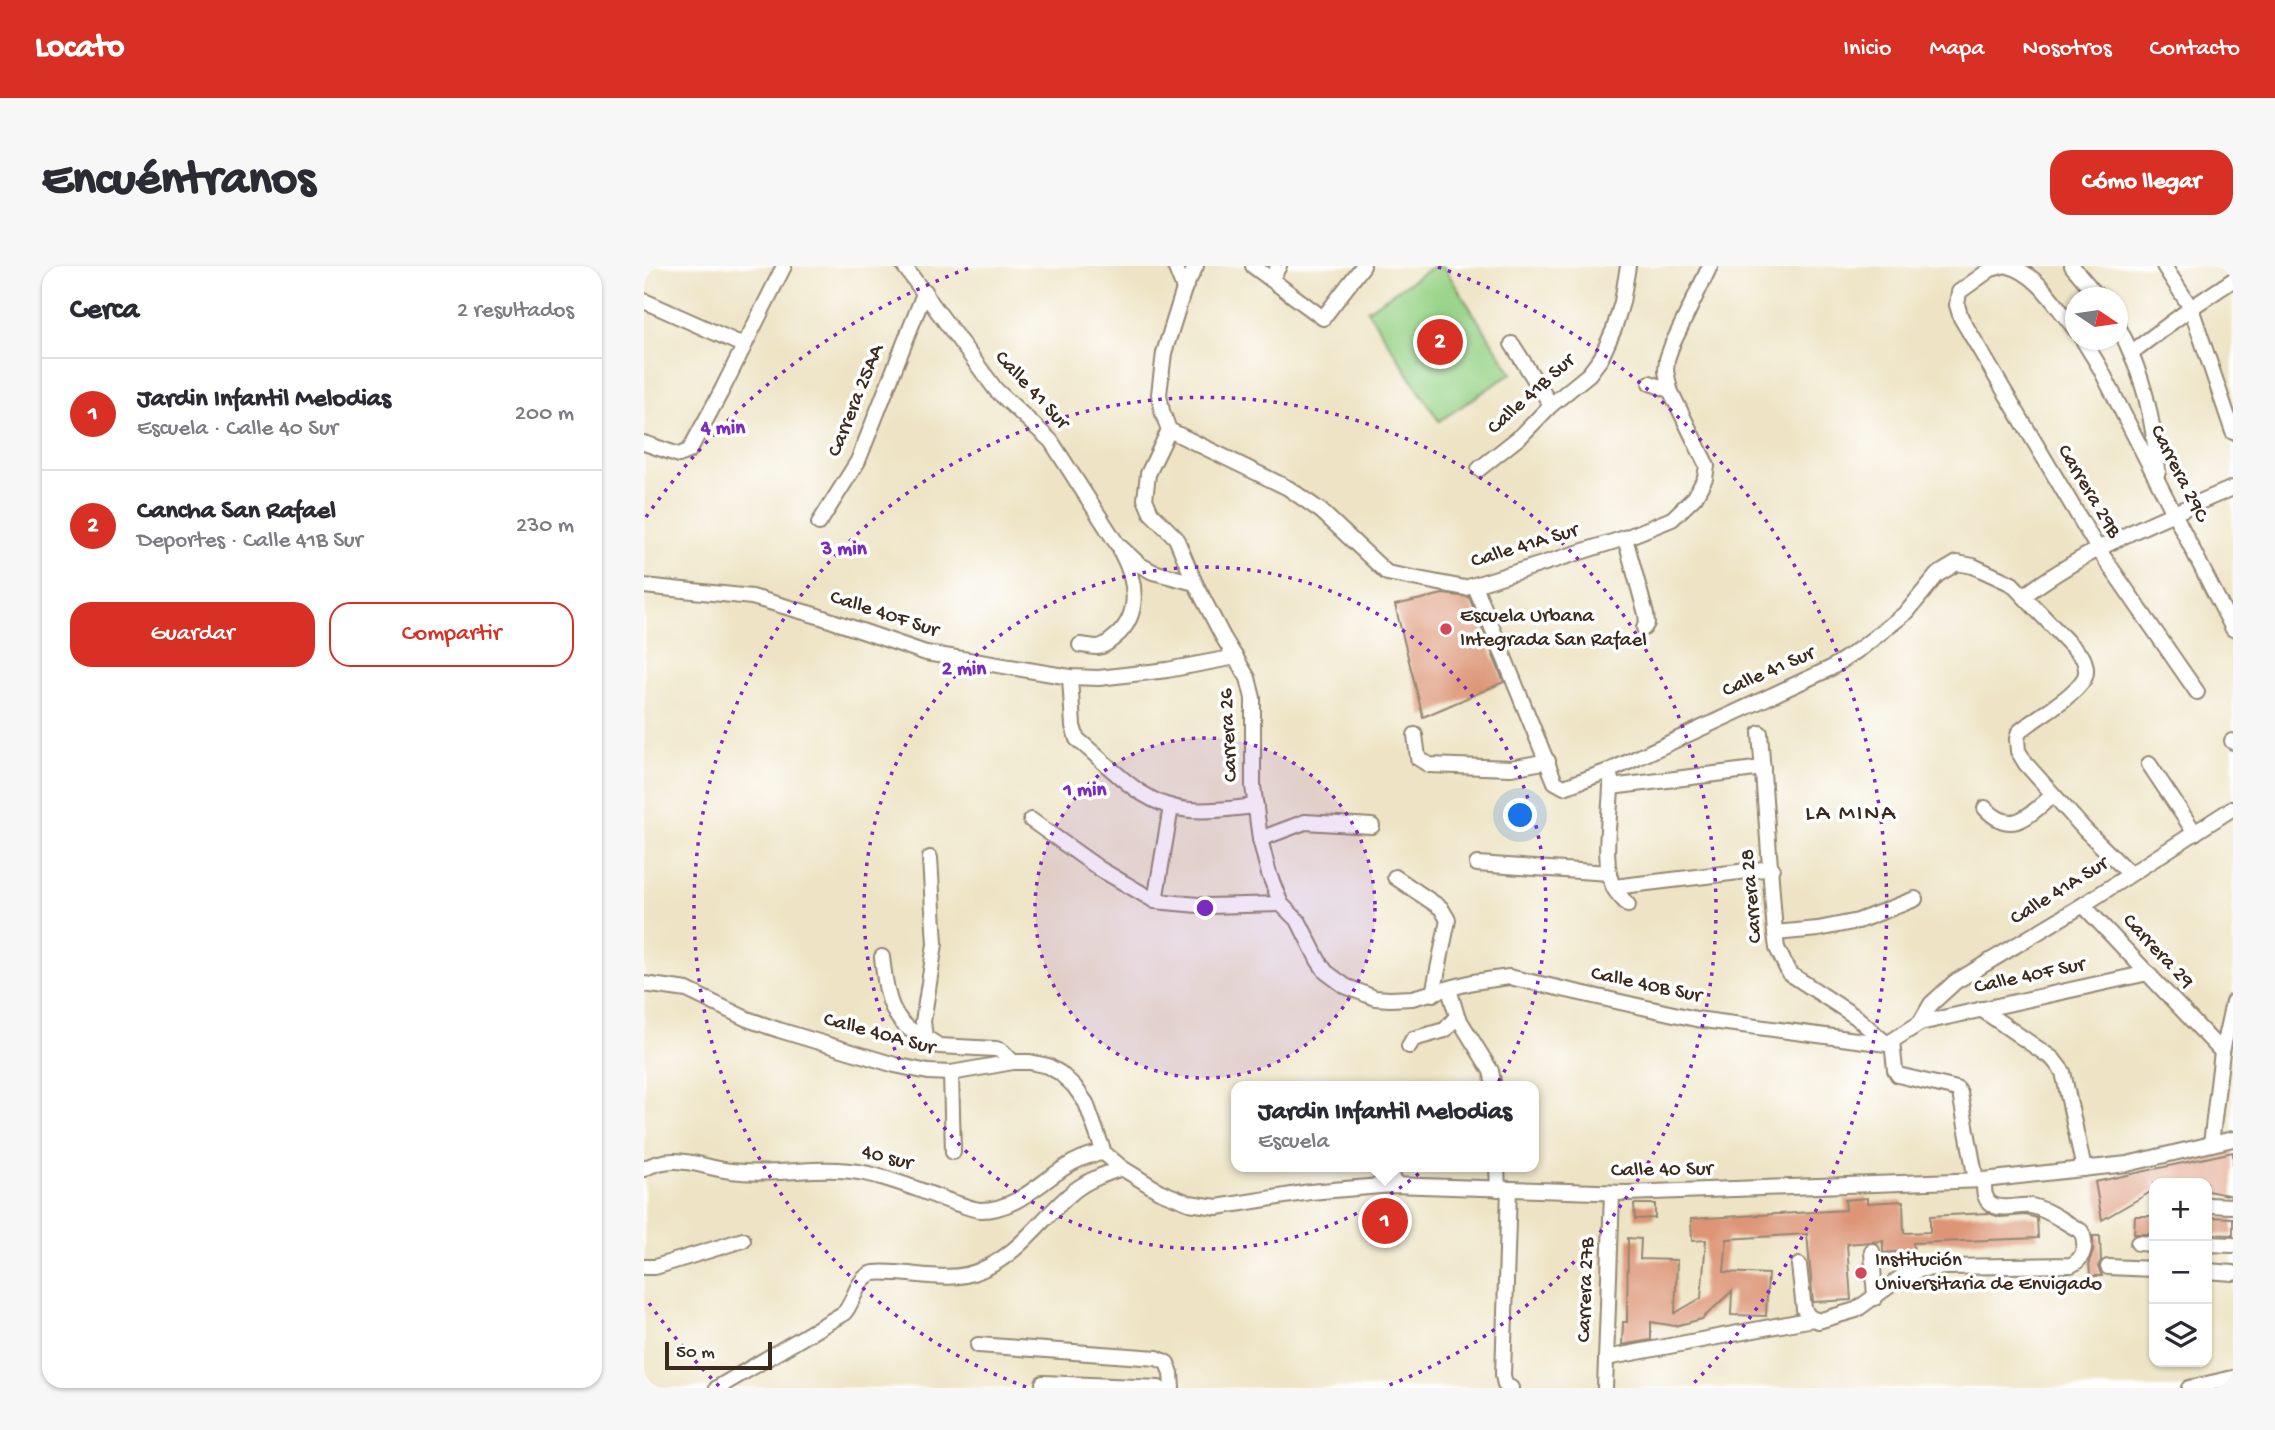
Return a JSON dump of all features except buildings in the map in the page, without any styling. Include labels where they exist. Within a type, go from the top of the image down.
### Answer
[{"type":"street","points":[[644,443],[679,455],[689,451],[784,266]]},
{"type":"street","name":"Calle 41 Sur","points":[[904,266],[996,390],[1051,441],[1117,544],[1140,565],[1153,572],[1195,583]]},
{"type":"street","points":[[1175,266],[1184,289]]},
{"type":"street","points":[[1169,430],[1159,394],[1164,353],[1184,289],[1196,266]]},
{"type":"street","points":[[1253,266],[1323,318],[1363,266]]},
{"type":"street","points":[[1271,279],[1279,266]]},
{"type":"street","name":"Calle 41B Sur","points":[[1479,469],[1522,435],[1551,405],[1589,374],[1601,358],[1617,320],[1628,266]]},
{"type":"street","name":"Calle 41A Sur","points":[[1169,430],[1288,488],[1321,512],[1387,573],[1465,588],[1475,586],[1625,538],[1672,519],[1695,497],[1707,466],[1670,390],[1666,371],[1667,359],[1710,266]]},
{"type":"street","name":"Carrera 29B","points":[[2002,266],[1991,269],[1959,292],[1956,305],[1961,318],[2098,549],[2197,692]]},
{"type":"street","points":[[2008,266],[2019,268],[2036,282],[2065,317]]},
{"type":"street","points":[[2072,266],[2090,287]]},
{"type":"street","points":[[2164,266],[2191,308],[2233,432]]},
{"type":"street","points":[[2132,352],[2233,280]]},
{"type":"street","name":"Carrera 25AA","points":[[819,523],[862,453],[925,291]]},
{"type":"street","points":[[644,301],[736,342],[744,343]]},
{"type":"street","points":[[1512,344],[1551,405]]},
{"type":"street","points":[[2128,345],[2142,379],[2149,409],[2159,482]]},
{"type":"street","name":"Carrera 29C","points":[[2089,350],[2233,629]]},
{"type":"street","points":[[1650,383],[1670,390]]},
{"type":"street","name":"Carrera 26","points":[[1169,430],[1148,474],[1145,499],[1151,513],[1176,538],[1195,583],[1248,678],[1253,698],[1253,786],[1259,838],[1269,874],[1280,904],[1299,922],[1326,972],[1361,993]]},
{"type":"street","points":[[2130,874],[2025,764],[2018,751],[2019,732],[2058,704],[2084,678],[2087,671],[2083,658],[2025,595],[2058,571],[2098,549],[2233,488]]},
{"type":"street","points":[[1625,538],[1646,614],[1647,623],[1644,628]]},
{"type":"street","points":[[1080,645],[1095,647],[1105,644],[1119,634],[1131,617],[1134,598],[1132,580],[1117,544]]},
{"type":"street","name":"Calle 41 Sur","points":[[1548,761],[1555,782],[1564,787],[1574,785],[1831,668],[1907,612],[1937,575],[1957,563],[1966,563],[1995,574],[2025,595]]},
{"type":"street","name":"Calle 40F Sur","points":[[644,586],[752,597],[818,616],[926,653],[1070,677],[1099,678],[1153,672],[1236,657]]},
{"type":"street","points":[[1415,735],[1418,758],[1429,765],[1511,768],[1548,761],[1475,586]]},
{"type":"street","points":[[1070,677],[1073,726],[1077,739],[1132,788],[1171,807],[1190,810],[1256,806]]},
{"type":"street","name":"Carrera 28","points":[[1760,733],[1777,948],[1789,973],[1856,1017],[1889,1043]]},
{"type":"street","points":[[2149,764],[2195,833]]},
{"type":"street","points":[[1611,787],[1763,768]]},
{"type":"street","points":[[1611,770],[1609,873],[1614,887],[1628,905]]},
{"type":"street","points":[[1985,808],[1996,820],[2004,823],[2016,822],[2053,794]]},
{"type":"street","points":[[1155,901],[1171,807]]},
{"type":"street","name":"Calle 41A Sur","points":[[1920,1023],[1931,1004],[1955,982],[2083,905],[2233,808]]},
{"type":"street","points":[[1031,820],[1100,869],[1155,901],[1209,906],[1280,904]]},
{"type":"street","points":[[1259,838],[1305,822],[1372,826]]},
{"type":"street","points":[[925,1038],[923,1022],[935,944],[930,858]]},
{"type":"street","points":[[1477,864],[1609,873]]},
{"type":"street","points":[[1614,887],[1772,868]]},
{"type":"street","points":[[1395,877],[1441,908],[1448,920],[1433,994]]},
{"type":"street","points":[[1775,933],[1818,929],[1858,921],[1915,899]]},
{"type":"street","name":"Carrera 29","points":[[2083,905],[2222,1052]]},
{"type":"street","points":[[882,957],[889,1002],[894,1014],[913,1033],[939,1046],[996,1049],[1013,1062]]},
{"type":"street","name":"Calle 40F Sur","points":[[1920,1023],[2148,972]]},
{"type":"street","name":"Calle 40B Sur","points":[[1361,993],[1390,999],[1433,994],[1493,978],[1509,978],[1696,1019],[1889,1043]]},
{"type":"street","name":"Calle 40A Sur","points":[[644,984],[687,990],[747,1019],[895,1065],[928,1072],[951,1073],[1013,1062],[1048,1066],[1074,1086],[1086,1103],[1104,1153]]},
{"type":"street","points":[[1449,989],[1457,1016],[1491,1071],[1493,1081]]},
{"type":"street","points":[[2211,1144],[2222,1052],[2233,1002]]},
{"type":"street","points":[[1981,1009],[2053,1059],[2063,1072],[2084,1169]]},
{"type":"street","points":[[1409,1046],[1413,1039],[1445,1030],[1457,1016]]},
{"type":"street","points":[[1606,1358],[1813,1319],[1823,1320],[1856,1310],[1903,1276],[1931,1268],[2071,1265],[2079,1261],[2084,1251],[2081,1231],[2035,1207],[1992,1205],[1984,1194],[1957,1089],[1899,1075],[1895,1070],[1889,1043],[1920,1023]]},
{"type":"street","points":[[951,1073],[953,1152]]},
{"type":"street","name":"Calle 40 Sur","points":[[1104,1153],[1122,1168],[1159,1191],[1189,1203],[1217,1207],[1310,1192],[1392,1185],[1612,1193],[1980,1180],[2127,1164],[2233,1139]]},
{"type":"street","name":"40 sur","points":[[644,1169],[657,1162],[677,1160],[757,1174],[825,1170],[862,1172],[894,1180],[979,1210],[1002,1207],[1024,1197],[1081,1158],[1089,1154],[1104,1153]]},
{"type":"street","points":[[717,1388],[844,1313],[852,1304],[861,1282],[871,1274],[886,1272],[961,1277],[982,1270],[1008,1256],[1076,1189],[1122,1168]]},
{"type":"street","points":[[1392,1185],[1393,1172]]},
{"type":"street","points":[[1499,1172],[1504,1189],[1503,1375],[1505,1385],[1511,1388]]},
{"type":"street","name":"Carrera 27B","points":[[1605,1388],[1612,1193]]},
{"type":"street","points":[[2212,1205],[2233,1206]]},
{"type":"street","points":[[644,1267],[654,1267],[743,1240]]},
{"type":"street","points":[[2138,1243],[2149,1244]]},
{"type":"street","points":[[2212,1244],[2233,1245]]},
{"type":"street","points":[[1872,1251],[1875,1298]]},
{"type":"street","points":[[1799,1265],[1804,1309],[1813,1319]]},
{"type":"street","points":[[2108,1267],[2149,1269]]},
{"type":"street","points":[[2212,1271],[2233,1273]]},
{"type":"street","points":[[978,1345],[1157,1359],[1167,1363],[1172,1388]]},
{"type":"street","points":[[2189,1388],[2233,1378]]},
{"type":"street","points":[[1044,1383],[1159,1388]]},
{"type":"green space","points":[[1434,266],[1443,266],[1512,373],[1439,421],[1367,310]]},
{"type":"place","name":"Cancha San Rafael","points":[[1440,342]]},
{"type":"place","name":"Escuela Urbana Integrada San Rafael","points":[[1446,629]]},
{"type":"place","name":"Jardin Infantil Melodias","points":[[1385,1221]]},
{"type":"place","name":"Institución Universitaria de Envigado","points":[[1861,1273]]},
{"type":"district","name":"LA MINA","points":[[1851,814]]}]
